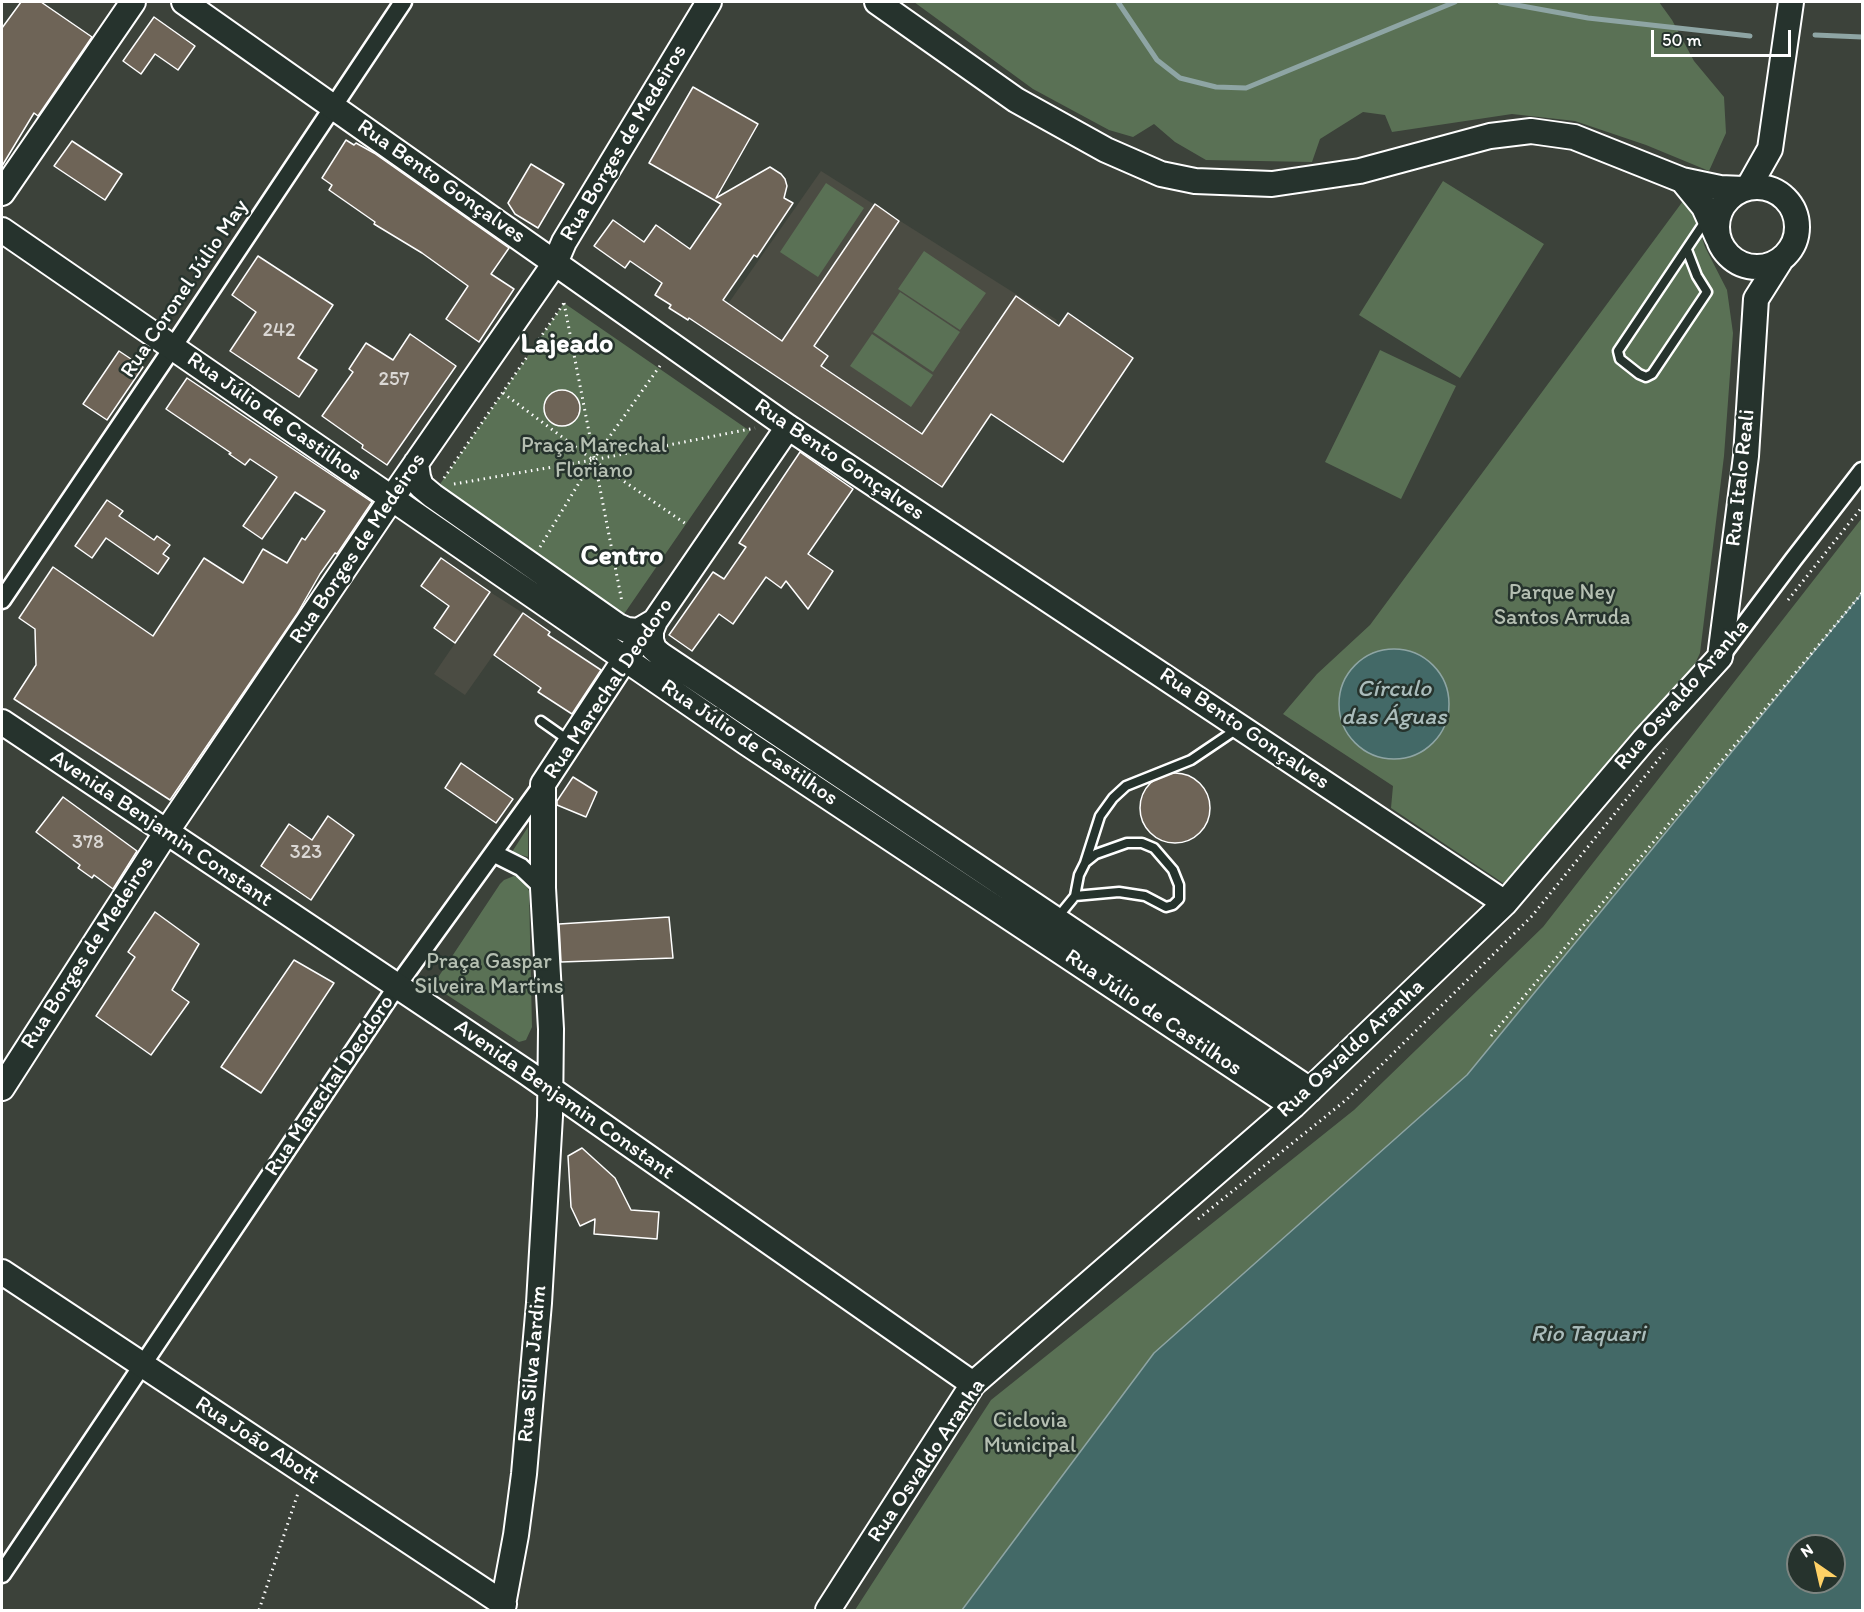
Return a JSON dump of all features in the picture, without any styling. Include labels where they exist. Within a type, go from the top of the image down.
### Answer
[{"type":"street","points":[[2,192],[133,2]]},
{"type":"street","name":"Rua Bento Gonçalves","points":[[184,2],[782,422],[1505,903]]},
{"type":"street","name":"Rua Coronel Júlio May","points":[[2,600],[403,2]]},
{"type":"street","points":[[877,2],[1016,100],[1106,150],[1161,174],[1195,181],[1272,184],[1360,171],[1490,136],[1531,131],[1574,137],[1682,180],[1720,188],[1762,187],[1775,191],[1786,200]]},
{"type":"street","points":[[1770,150],[1786,200],[1795,215],[1797,232],[1791,248],[1780,261],[1754,268],[1740,264],[1724,248],[1717,225],[1721,210],[1730,197],[1746,189],[1770,150],[1791,2]]},
{"type":"street","name":"Rua Borges de Medeiros","points":[[2,1088],[166,832],[392,498],[555,263],[564,242],[707,3]]},
{"type":"street","points":[[1682,180],[1709,216],[1724,248],[1756,299]]},
{"type":"street","name":"Rua Júlio de Castilhos","points":[[2,230],[747,743],[901,846],[1042,939],[1190,1024],[1301,1098]]},
{"type":"street","name":"Rua Italo Reali","points":[[1720,657],[1746,456],[1756,299],[1780,261]]},
{"type":"street","name":"Rua Marechal Deodoro","points":[[2,1574],[397,986],[543,784],[625,659],[655,621],[782,422]]},
{"type":"street","points":[[416,463],[421,486],[433,496],[618,626],[638,631],[655,621]]},
{"type":"street","name":"Rua Osvaldo Aranha","points":[[828,1611],[973,1384],[1301,1098],[1505,903],[1644,740],[1720,657],[1863,471]]},
{"type":"street","name":"Rua Júlio de Castilhos","points":[[655,621],[651,631],[651,640],[654,649],[661,655],[1056,920],[1190,1024]]},
{"type":"street","name":"Avenida Benjamin Constant","points":[[2,722],[526,1072],[973,1384]]},
{"type":"street","points":[[747,743],[761,722]]},
{"type":"street","name":"Rua Silva Jardim","points":[[506,1608],[524,1474],[550,1116],[551,1029],[543,888],[543,784]]},
{"type":"street","points":[[901,846],[916,825]]},
{"type":"street","points":[[493,853],[521,867],[543,888]]},
{"type":"street","name":"Rua Silva Jardim","points":[[526,1072],[536,1064],[541,1056],[551,1029]]},
{"type":"street","points":[[526,1072],[550,1116]]},
{"type":"street","name":"Rua João Abott","points":[[2,1272],[506,1608]]},
{"type":"lane","points":[[1687,250],[1697,276],[1707,292],[1652,374],[1646,377],[1620,359],[1618,351],[1709,216]]},
{"type":"lane","points":[[541,722],[571,742]]},
{"type":"lane","points":[[1042,939],[1075,896],[1079,875],[1101,816],[1113,798],[1126,786],[1191,760],[1240,727]]},
{"type":"lane","points":[[1075,896],[1119,892],[1145,896],[1166,907],[1179,900],[1179,885],[1173,870],[1154,848],[1142,843],[1112,846],[1085,863]]},
{"type":"path","points":[[438,487],[564,303],[622,603]]},
{"type":"path","points":[[536,554],[593,460],[651,378]]},
{"type":"path","points":[[502,393],[593,460],[686,524]]},
{"type":"path","points":[[449,485],[593,460],[782,422]]},
{"type":"path","points":[[1491,1036],[1863,593]]},
{"type":"path","points":[[259,1611],[305,1472]]},
{"type":"shaded area","points":[[821,171],[1057,320],[942,487],[709,331]]},
{"type":"shaded area","points":[[490,592],[523,613],[465,695],[434,674]]},
{"type":"green space","points":[[914,2],[1659,2],[1672,20],[1694,61],[1724,97],[1726,133],[1709,171],[1646,145],[1575,121],[1512,114],[1392,132],[1385,115],[1363,112],[1320,139],[1312,162],[1206,160],[1175,142],[1154,124],[1133,137],[1109,130],[1033,89]]},
{"type":"green space","points":[[1443,181],[1544,244],[1460,378],[1359,315]]},
{"type":"green space","points":[[826,183],[864,208],[818,277],[780,252]]},
{"type":"green space","name":"Parque Ney Santos Arruda","points":[[1683,201],[1695,217],[1705,247],[1727,290],[1733,333],[1724,456],[1700,653],[1687,681],[1512,881],[1503,883],[1391,808],[1393,786],[1283,714],[1317,674],[1370,625]]},
{"type":"green space","points":[[924,251],[986,293],[960,330],[898,289]]},
{"type":"green space","points":[[900,292],[960,332],[933,372],[873,332]]},
{"type":"green space","name":"Praça Marechal Floriano","points":[[564,303],[750,431],[624,614],[438,487]]},
{"type":"green space","points":[[872,334],[933,375],[911,407],[850,366]]},
{"type":"green space","points":[[1380,350],[1456,386],[1401,499],[1325,462]]},
{"type":"green space","name":"Ciclovia Municipal","points":[[1862,518],[1862,593],[1467,1075],[1154,1353],[962,1610],[855,1610],[991,1400],[1354,1110],[1543,927]]},
{"type":"green space","points":[[528,827],[528,857],[512,852]]},
{"type":"green space","name":"Praça Gaspar Silveira Martins","points":[[514,876],[523,879],[529,891],[532,1027],[526,1040],[519,1042],[441,991],[435,982],[500,884]]},
{"type":"water","name":"Rio Taquari","points":[[1862,593],[1862,1610],[962,1610],[1154,1353],[1467,1075]]},
{"type":"water","name":"Círculo das Águas","points":[[1394,649],[1415,653],[1433,665],[1445,683],[1449,704],[1445,725],[1433,743],[1415,755],[1394,759],[1373,755],[1355,743],[1343,725],[1339,704],[1343,683],[1355,665],[1373,653]]},
{"type":"building","points":[[21,2],[41,2],[92,37],[38,116],[34,113],[2,166],[2,28]]},
{"type":"building","points":[[154,17],[195,46],[178,70],[155,54],[141,74],[123,61]]},
{"type":"building","points":[[693,87],[758,124],[716,198],[770,167],[785,179],[787,186],[784,198],[793,203],[757,257],[754,255],[723,300],[782,341],[875,204],[899,221],[814,346],[828,356],[821,366],[922,434],[1016,296],[1059,326],[1068,313],[1133,358],[1063,462],[991,414],[942,487],[689,318],[688,320],[669,308],[671,305],[655,295],[662,283],[630,261],[625,268],[594,246],[613,220],[644,242],[656,225],[690,249],[721,204],[649,163]]},
{"type":"building","points":[[346,140],[374,153],[509,248],[491,274],[514,289],[479,342],[446,319],[468,286],[422,253],[374,224],[375,222],[329,190],[332,185],[322,178]]},
{"type":"building","points":[[72,141],[122,174],[105,200],[54,166]]},
{"type":"building","points":[[531,164],[564,184],[538,228],[515,214],[508,203]]},
{"type":"building","points":[[258,256],[333,305],[298,358],[317,370],[299,397],[230,351],[256,312],[232,295]]},
{"type":"building","points":[[410,334],[456,366],[387,465],[322,416],[353,372],[349,369],[366,343],[393,360]]},
{"type":"building","points":[[119,351],[143,367],[107,420],[83,404]]},
{"type":"building","points":[[187,378],[372,502],[337,554],[335,553],[320,574],[297,614],[170,800],[14,699],[36,665],[35,629],[19,618],[53,567],[153,636],[204,558],[243,583],[263,549],[287,563],[302,538],[305,540],[325,511],[295,492],[262,539],[243,526],[277,477],[250,459],[245,465],[166,409]]},
{"type":"building","points":[[562,390],[575,395],[580,408],[575,421],[562,426],[549,421],[544,408],[549,395]]},
{"type":"building","points":[[800,452],[853,489],[808,554],[833,571],[808,609],[786,581],[781,588],[766,577],[733,624],[719,614],[692,651],[669,635],[713,572],[724,579],[746,547],[739,543]]},
{"type":"building","points":[[107,500],[123,511],[119,516],[154,540],[157,536],[170,545],[163,554],[169,558],[158,574],[106,538],[92,558],[75,546]]},
{"type":"building","points":[[441,558],[490,592],[455,643],[434,628],[449,606],[421,586]]},
{"type":"building","points":[[523,613],[550,632],[548,635],[601,670],[572,714],[538,692],[541,688],[494,655]]},
{"type":"building","points":[[461,763],[513,799],[496,823],[445,788]]},
{"type":"building","points":[[1175,773],[1188,776],[1200,783],[1207,795],[1210,808],[1207,821],[1200,833],[1188,840],[1175,843],[1162,840],[1150,833],[1143,821],[1140,808],[1143,795],[1150,783],[1162,776]]},
{"type":"building","points":[[573,777],[597,792],[586,817],[557,805],[557,801]]},
{"type":"building","points":[[63,797],[137,851],[113,889],[94,875],[92,878],[78,868],[80,865],[36,832]]},
{"type":"building","points":[[328,816],[354,835],[311,900],[261,866],[289,824],[312,840]]},
{"type":"building","points":[[155,912],[199,944],[172,990],[189,1002],[151,1055],[96,1016],[135,957],[128,952]]},
{"type":"building","points":[[669,917],[673,958],[561,962],[559,924]]},
{"type":"building","points":[[294,960],[334,983],[261,1093],[221,1067]]},
{"type":"building","points":[[582,1148],[615,1178],[631,1210],[659,1212],[657,1239],[594,1234],[595,1219],[580,1226],[571,1207],[568,1156]]},
{"type":"waterway","points":[[1118,2],[1157,60],[1180,78],[1216,87],[1246,88],[1455,2]]},
{"type":"waterway","points":[[1500,2],[1588,18],[1750,36]]},
{"type":"waterway","points":[[1815,35],[1862,37]]},
{"type":"district","name":"Lajeado","points":[[567,345]]},
{"type":"district","name":"Centro","points":[[622,557]]}]
